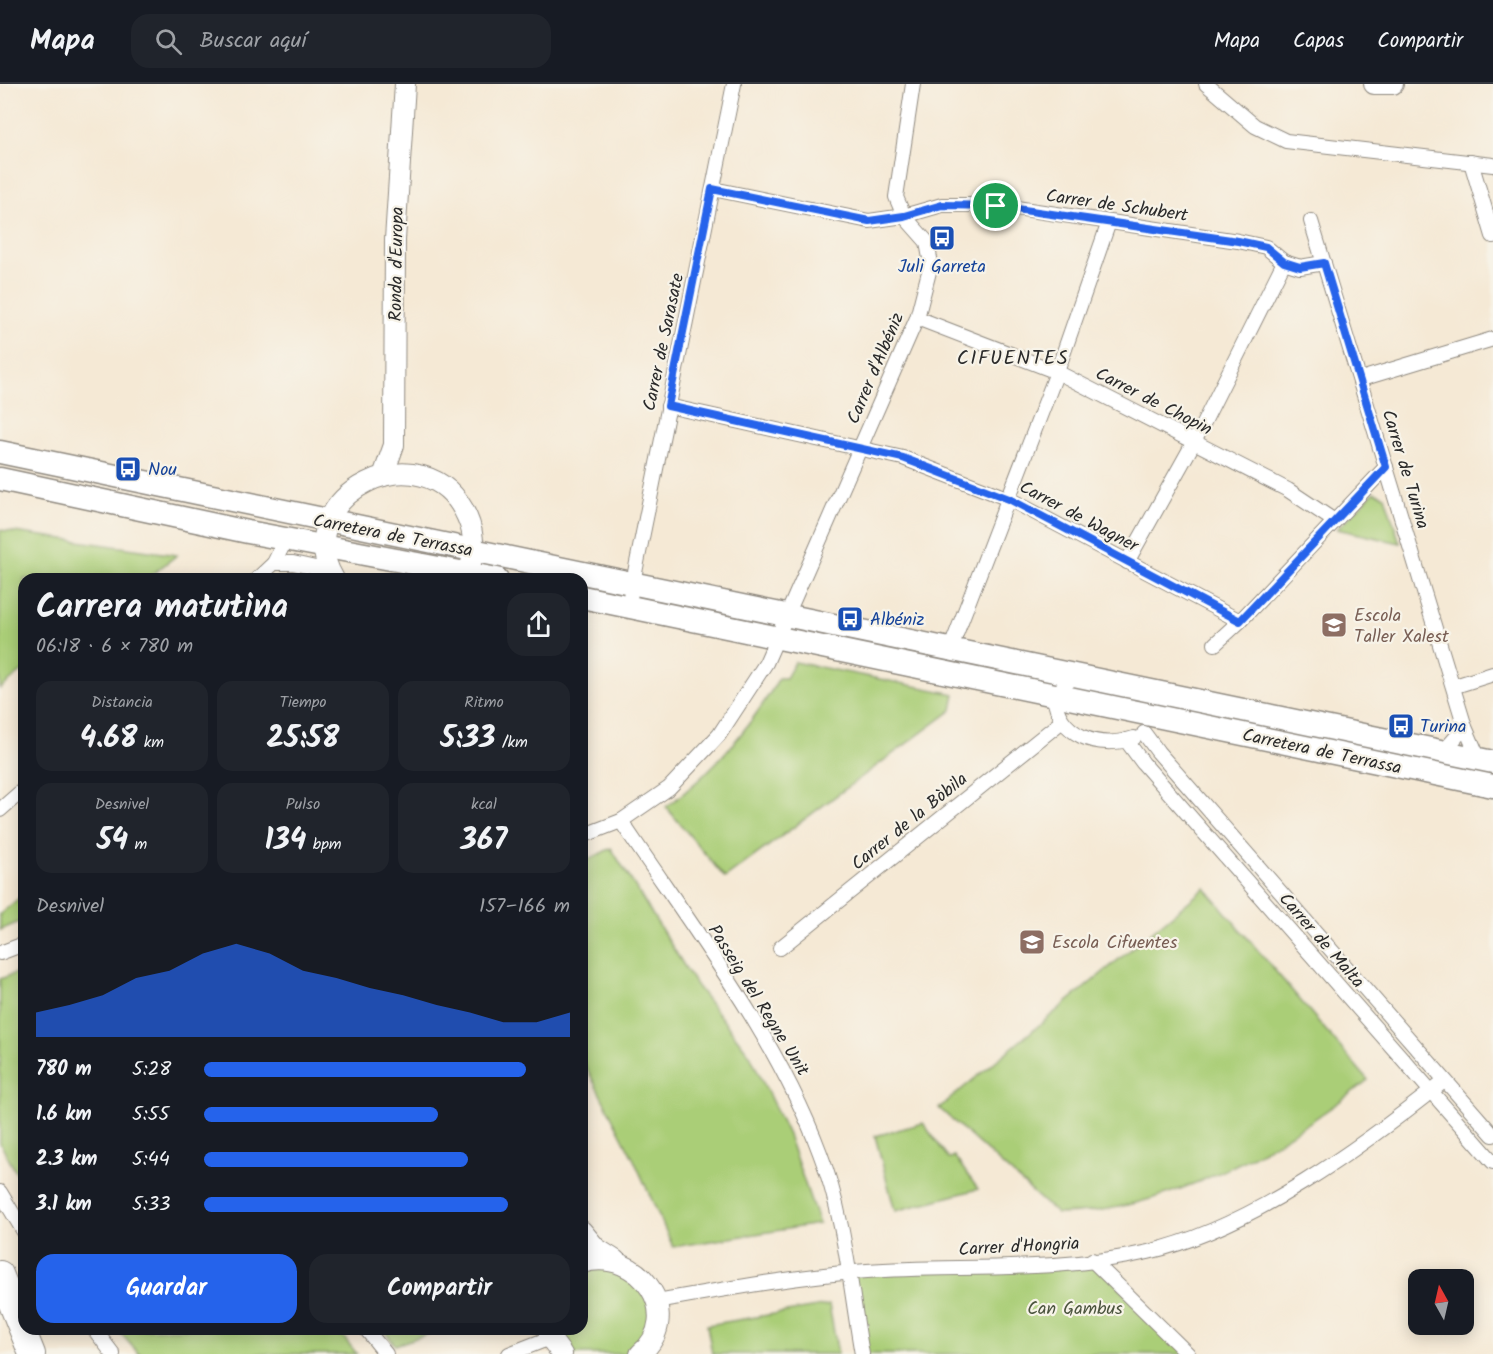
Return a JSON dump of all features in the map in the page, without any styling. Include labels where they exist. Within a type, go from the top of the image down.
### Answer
[{"type":"highway","points":[[0,1274],[18,1320]]},
{"type":"highway","points":[[0,1305],[18,1333]]},
{"type":"highway","points":[[19,1335],[31,1354]]},
{"type":"highway","points":[[24,1335],[31,1354]]},
{"type":"main road","name":"Carretera de Terrassa","points":[[0,452],[327,516],[469,568]]},
{"type":"main road","name":"Carretera de Terrassa","points":[[0,479],[286,539],[469,568],[528,573]]},
{"type":"main road","points":[[286,539],[327,516]]},
{"type":"main road","name":"Carretera de Terrassa","points":[[588,578],[633,582],[1156,694],[1486,760]]},
{"type":"main road","name":"Carretera de Terrassa","points":[[588,598],[1054,696],[1148,724],[1493,786]]},
{"type":"street","name":"Ronda d'Europa","points":[[383,476],[394,445],[395,240],[405,84]]},
{"type":"street","name":"Carrer de Sarasate","points":[[628,607],[734,84]]},
{"type":"street","points":[[904,216],[896,198],[913,84]]},
{"type":"street","points":[[1206,84],[1255,126],[1286,141],[1493,165]]},
{"type":"street","points":[[1374,84],[1393,84]]},
{"type":"street","points":[[1471,162],[1493,236]]},
{"type":"street","name":"Carrer de Schubert","points":[[712,189],[869,221],[904,216],[942,205],[996,206],[1266,247],[1284,262]]},
{"type":"street","name":"Carrer d'Albéniz","points":[[787,615],[917,318],[931,264],[927,242],[904,216]]},
{"type":"street","name":"Carrer de Turina","points":[[1311,221],[1455,686],[1465,727],[1486,760]]},
{"type":"street","points":[[951,650],[1057,372],[1109,222]]},
{"type":"street","points":[[1127,562],[1194,442],[1284,262],[1300,267],[1324,263]]},
{"type":"street","name":"Carrer de Chopin","points":[[917,318],[1057,372],[1288,490],[1333,520]]},
{"type":"street","points":[[1361,379],[1493,339]]},
{"type":"street","name":"Carrer de Wagner","points":[[668,406],[861,446],[903,458],[1009,499],[1240,621]]},
{"type":"street","points":[[394,445],[410,472]]},
{"type":"street","points":[[1215,644],[1240,621],[1333,520],[1386,467]]},
{"type":"street","points":[[331,573],[325,545],[327,516],[354,489],[383,476],[410,472],[429,479],[455,497],[470,524],[469,568]]},
{"type":"street","points":[[263,573],[274,563],[286,539]]},
{"type":"street","points":[[274,563],[293,563],[325,573]]},
{"type":"street","points":[[588,834],[621,821],[669,788],[719,735],[766,663],[787,615]]},
{"type":"street","points":[[1455,686],[1493,674]]},
{"type":"street","points":[[1074,676],[1054,696],[1055,711],[1060,722],[1072,732],[1103,742],[1126,740],[1148,724],[1156,694]]},
{"type":"street","name":"Carrer de la Bòbila","points":[[780,948],[1060,722]]},
{"type":"street","name":"Carrer de Malta","points":[[1148,724],[1158,752],[1493,1135]]},
{"type":"street","points":[[1443,752],[1465,727]]},
{"type":"street","name":"Carrer de Malta","points":[[1126,740],[1143,763],[1493,1162]]},
{"type":"street","points":[[0,810],[18,794]]},
{"type":"street","name":"Passeig del Regne Unit","points":[[621,821],[757,1025],[792,1086],[821,1155],[841,1226],[862,1354]]},
{"type":"street","points":[[0,953],[18,947]]},
{"type":"street","name":"Carrer d'Hongria","points":[[656,1301],[801,1277],[848,1273],[1062,1265],[1149,1252],[1219,1227],[1364,1144],[1444,1081]]},
{"type":"street","points":[[0,1192],[18,1222]]},
{"type":"street","points":[[588,1238],[596,1248],[630,1267],[645,1279],[656,1301],[658,1320],[645,1352]]},
{"type":"street","points":[[588,1261],[595,1259],[615,1260]]},
{"type":"street","points":[[1092,1260],[1188,1354]]},
{"type":"street","points":[[99,1335],[113,1354]]},
{"type":"street","points":[[371,1335],[386,1354]]},
{"type":"street","points":[[509,1354],[547,1335]]},
{"type":"street","points":[[550,1335],[562,1354]]},
{"type":"green space","points":[[1374,492],[1385,496],[1400,543],[1337,529]]},
{"type":"green space","points":[[0,530],[177,555],[154,573],[18,573],[18,675],[0,689]]},
{"type":"green space","points":[[795,662],[955,694],[952,710],[725,878],[666,807],[699,780],[729,748],[756,714],[779,678],[786,678]]},
{"type":"green space","points":[[611,848],[696,985],[750,1055],[788,1135],[819,1224],[673,1247],[634,1160],[588,1071],[588,860]]},
{"type":"green space","points":[[1205,888],[1368,1080],[1300,1129],[1262,1151],[1181,1189],[1140,1202],[1098,1211],[1057,1214],[939,1108]]},
{"type":"green space","points":[[18,899],[18,922],[0,930],[0,914]]},
{"type":"green space","points":[[18,972],[18,1176],[0,1143],[0,979]]},
{"type":"green space","points":[[923,1123],[949,1159],[954,1156],[978,1189],[895,1211],[875,1136]]},
{"type":"green space","name":"Can Gambus","points":[[1092,1260],[1188,1354],[862,1354],[848,1273]]},
{"type":"green space","points":[[596,1266],[627,1272],[650,1302],[652,1320],[642,1344],[630,1354],[571,1354],[558,1335],[588,1335],[588,1268]]},
{"type":"green space","points":[[829,1305],[838,1354],[712,1354],[707,1325]]},
{"type":"green space","points":[[122,1335],[342,1335],[357,1354],[139,1354]]},
{"type":"green space","points":[[388,1335],[424,1335],[395,1345]]},
{"type":"place","name":"Juli Garreta","points":[[942,238]]},
{"type":"place","name":"Nou","points":[[128,469]]},
{"type":"place","name":"Albéniz","points":[[850,619]]},
{"type":"place","name":"Escola Taller Xalest","points":[[1334,625]]},
{"type":"place","name":"Turina","points":[[1401,726]]},
{"type":"place","name":"Escola Cifuentes","points":[[1032,942]]},
{"type":"district","name":"CIFUENTES","points":[[1013,357]]},
{"type":"route","points":[[712,189],[869,221],[904,216],[942,205],[996,206],[1238,241],[1266,247],[1284,262],[1300,267],[1324,263],[1386,467],[1333,520],[1240,621],[992,491],[903,458],[861,446],[668,406],[712,189]]}]
